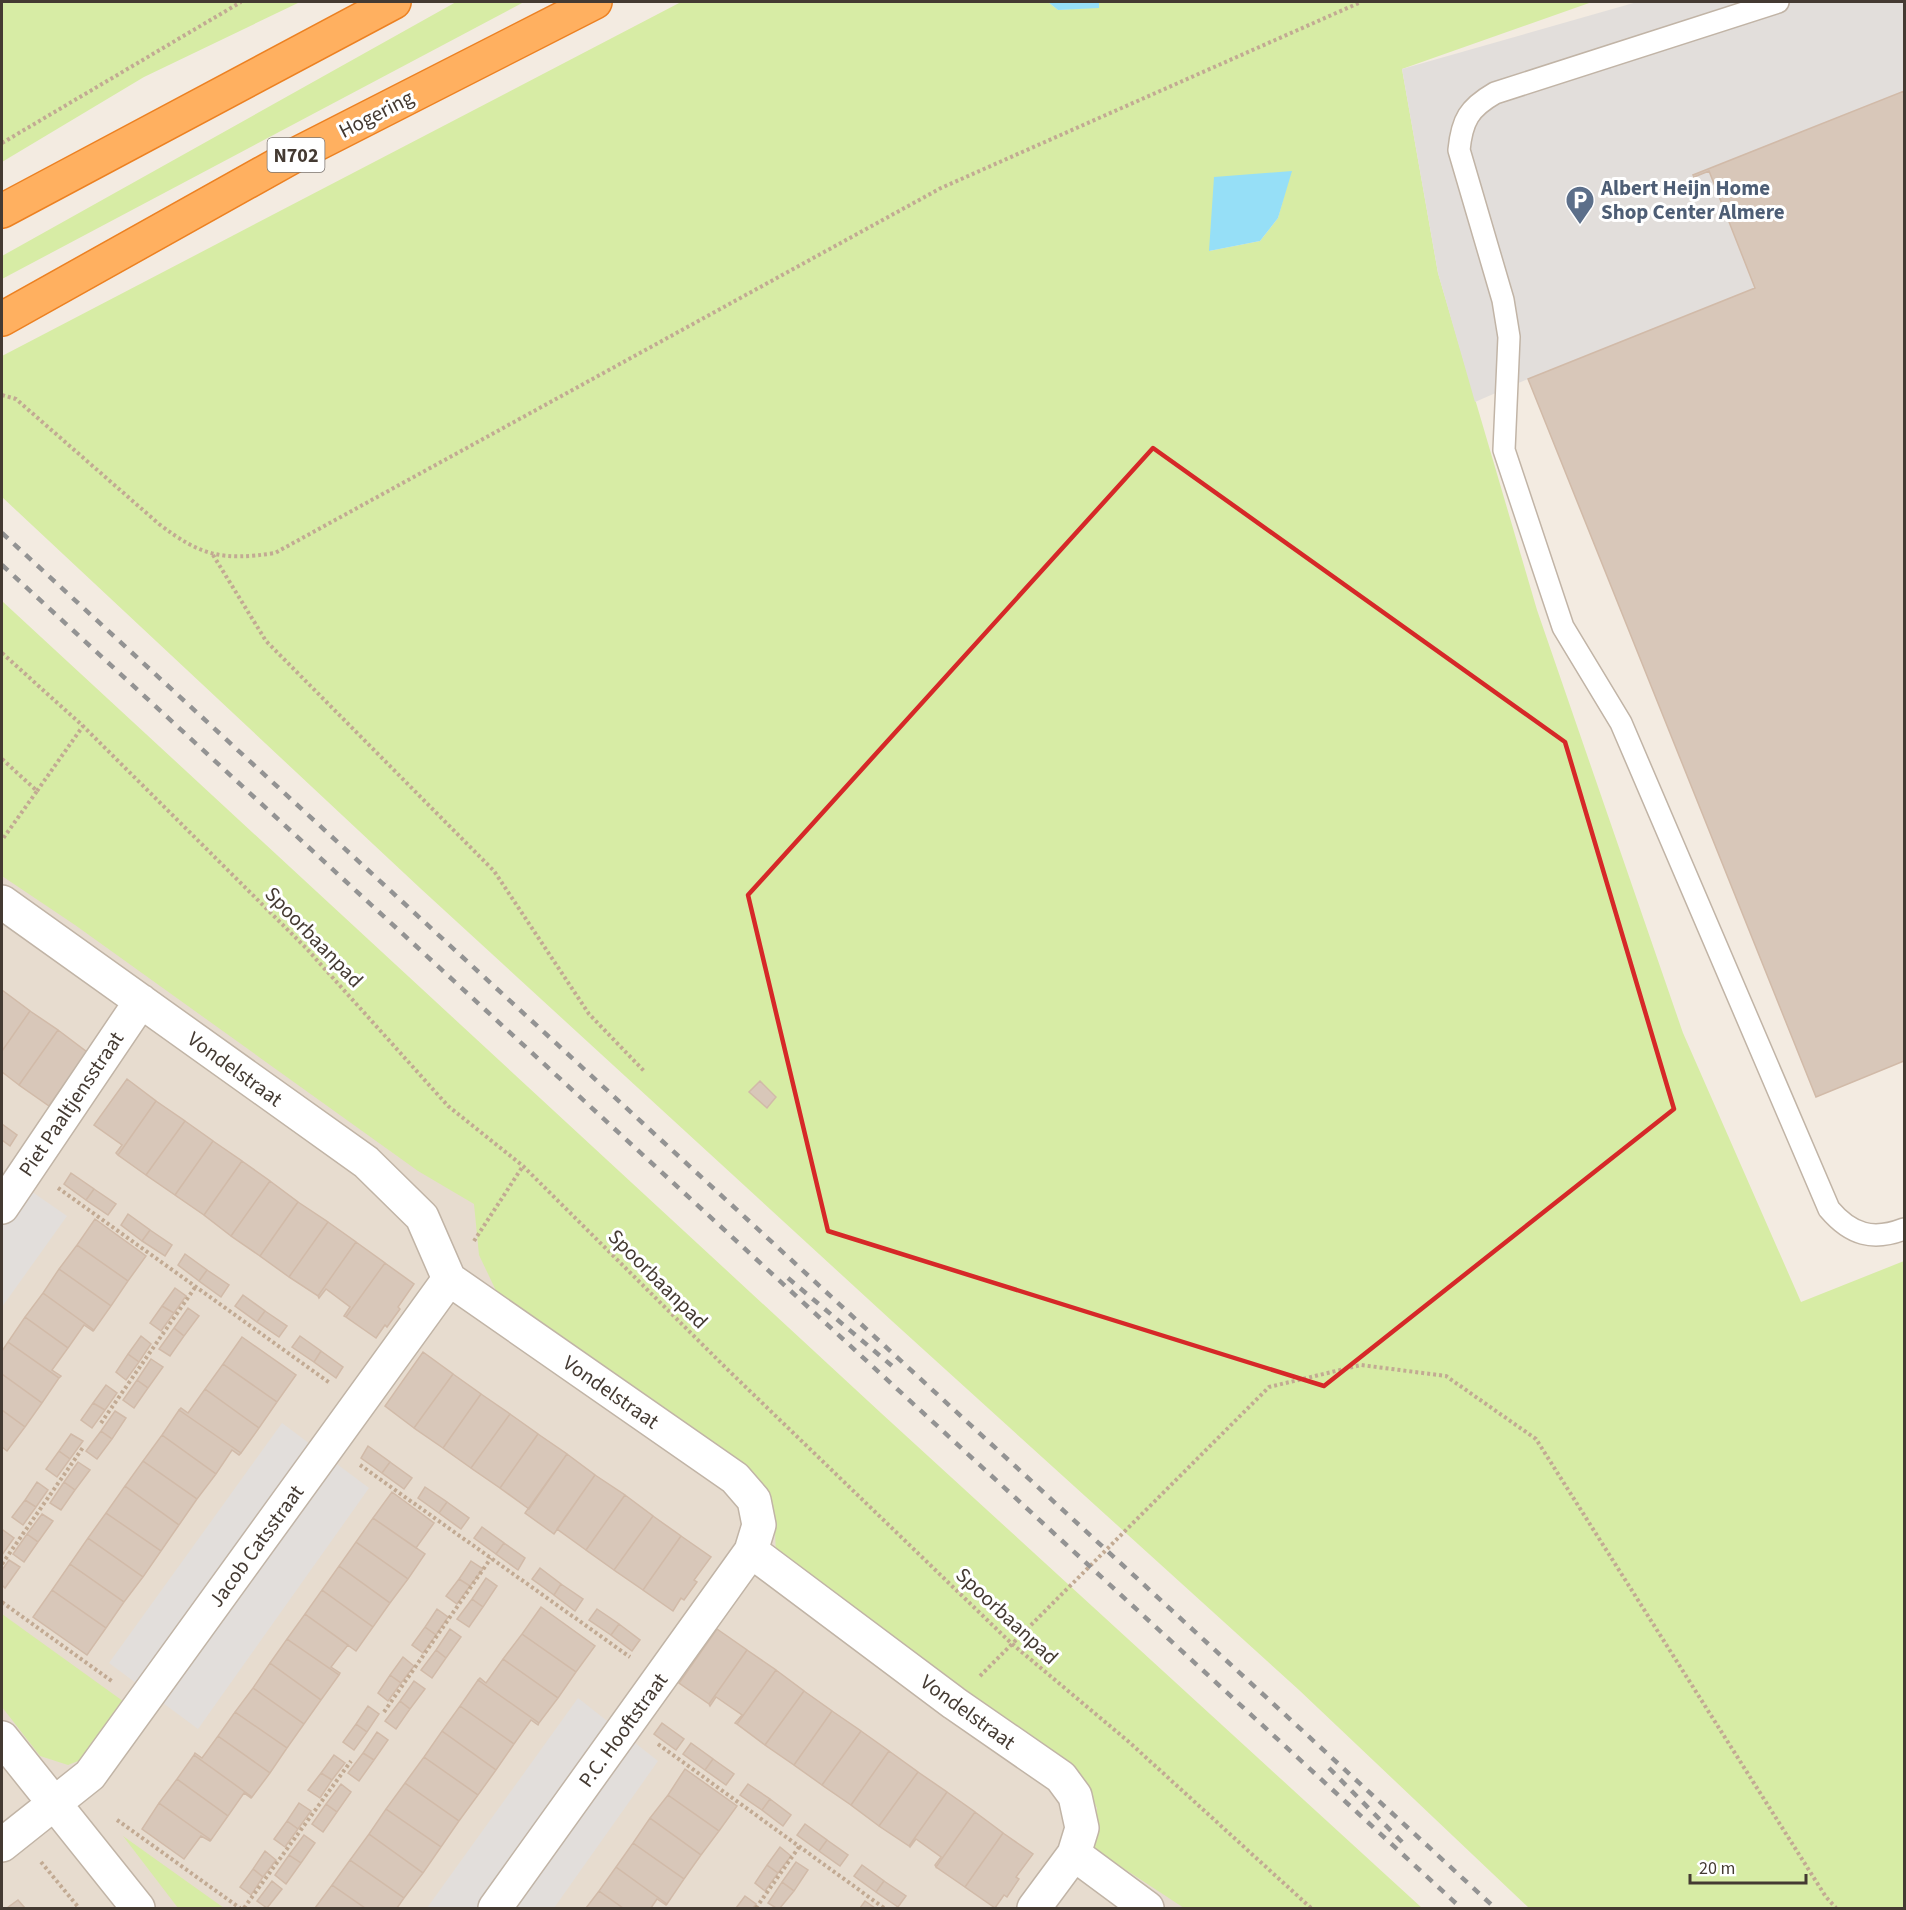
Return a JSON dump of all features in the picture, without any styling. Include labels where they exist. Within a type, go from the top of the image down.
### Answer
[{"type":"highway","points":[[2,211],[394,2]]},
{"type":"highway","name":"Hogering","points":[[2,319],[297,154],[595,2]]},
{"type":"street","name":"Vondelstraat","points":[[2,902],[366,1162],[422,1217],[448,1279],[735,1478],[754,1500],[759,1525],[751,1551],[954,1703],[1060,1777],[1075,1796],[1082,1828],[1074,1854]]},
{"type":"street","name":"Piet Paaltjensstraat","points":[[2,1207],[141,1001]]},
{"type":"street","name":"Jacob Catsstraat","points":[[2,1845],[90,1774],[448,1279]]},
{"type":"street","name":"P.C. Hooftstraat","points":[[495,1908],[751,1551]]},
{"type":"street","points":[[2,1738],[63,1796],[138,1908]]},
{"type":"street","points":[[1034,1908],[1074,1854],[1147,1908]]},
{"type":"lane","points":[[1778,2],[1495,93],[1480,102],[1468,116],[1461,132],[1459,150],[1503,300],[1509,337],[1504,450],[1563,627],[1621,723],[1829,1209],[1840,1223],[1856,1232],[1873,1236],[1890,1235],[1905,1229]]},
{"type":"path","points":[[2,143],[241,2]]},
{"type":"path","points":[[2,395],[16,399],[184,543],[212,554],[244,558],[274,553],[941,188],[1361,2]]},
{"type":"path","points":[[212,554],[266,641],[494,871],[589,1014],[644,1071]]},
{"type":"path","name":"Spoorbaanpad","points":[[2,653],[83,726],[306,948],[448,1106],[523,1166],[726,1368],[1011,1643],[1129,1742],[1311,1908]]},
{"type":"path","points":[[2,840],[83,726]]},
{"type":"path","points":[[2,759],[37,791]]},
{"type":"path","points":[[448,1279],[523,1166]]},
{"type":"path","points":[[29,1167],[359,1403]]},
{"type":"path","points":[[101,1423],[196,1286]]},
{"type":"path","points":[[954,1703],[1011,1643],[1269,1387],[1362,1365],[1446,1376],[1536,1439],[1820,1887],[1836,1908]]},
{"type":"path","points":[[330,1444],[660,1679]]},
{"type":"path","points":[[2,1564],[84,1446]]},
{"type":"path","points":[[384,1712],[491,1558]]},
{"type":"path","points":[[2,1602],[142,1702]]},
{"type":"path","points":[[628,1723],[884,1908]]},
{"type":"path","points":[[244,1908],[351,1761]]},
{"type":"path","points":[[63,1796],[240,1908]]},
{"type":"path","points":[[756,1908],[799,1846]]},
{"type":"highlighted area","points":[[1153,448],[1565,742],[1674,1109],[1324,1386],[828,1231],[748,895]]},
{"type":"shaded area","name":"Albert Heijn Home Shop Center Almere","points":[[1637,2],[1904,2],[1904,91],[1693,175],[1694,177],[1709,171],[1755,288],[1475,402],[1438,273],[1402,69]]},
{"type":"shaded area","points":[[2,862],[462,1182],[1243,1908],[2,1908]]},
{"type":"shaded area","points":[[2,1171],[67,1216],[2,1307]]},
{"type":"shaded area","points":[[282,1423],[369,1488],[198,1729],[109,1663]]},
{"type":"shaded area","points":[[578,1698],[658,1761],[554,1908],[427,1908]]},
{"type":"green space","points":[[2,2],[300,2],[144,77],[2,162]]},
{"type":"green space","points":[[456,2],[524,2],[2,279],[2,256]]},
{"type":"green space","points":[[681,2],[1048,2],[1058,10],[1099,7],[1099,2],[1592,2],[1402,69],[1438,273],[1537,610],[1683,1033],[1801,1302],[1904,1261],[1904,1908],[1529,1908],[1299,1690],[420,888],[2,497],[2,356]],"holes":[[[1291,171],[1278,218],[1260,241],[1209,251]]]},
{"type":"green space","points":[[2,601],[881,1413],[1422,1908],[1184,1908],[1094,1849],[1097,1808],[1074,1767],[776,1554],[774,1511],[755,1474],[500,1299],[479,1255],[474,1204],[418,1171],[75,925],[2,876]]},
{"type":"green space","points":[[2,1614],[127,1704],[91,1756],[68,1765],[40,1756],[2,1707]]},
{"type":"green space","points":[[123,1836],[224,1908],[178,1908]]},
{"type":"water","points":[[1048,2],[1099,2],[1099,8],[1058,10]]},
{"type":"water","points":[[1292,171],[1278,218],[1260,241],[1209,251],[1214,177]]},
{"type":"building","points":[[1904,91],[1904,1061],[1816,1097],[1528,379],[1755,288],[1709,171],[1694,177],[1693,175]]},
{"type":"building","points":[[2,990],[30,1011],[2,1051]]},
{"type":"building","points":[[30,1011],[58,1030],[19,1085],[2,1072],[2,1051]]},
{"type":"building","points":[[58,1030],[87,1052],[49,1106],[19,1085]]},
{"type":"building","points":[[127,1079],[156,1101],[118,1155],[116,1153],[122,1145],[94,1125]]},
{"type":"building","points":[[760,1081],[776,1097],[767,1108],[749,1092]]},
{"type":"building","points":[[156,1101],[185,1121],[146,1175],[118,1155]]},
{"type":"building","points":[[185,1121],[213,1141],[175,1195],[146,1175]]},
{"type":"building","points":[[2,1124],[17,1135],[10,1146],[2,1140]]},
{"type":"building","points":[[213,1141],[242,1161],[204,1215],[175,1195]]},
{"type":"building","points":[[242,1161],[270,1181],[231,1236],[204,1215]]},
{"type":"building","points":[[71,1173],[94,1189],[86,1200],[64,1184]]},
{"type":"building","points":[[270,1181],[298,1202],[260,1256],[231,1236]]},
{"type":"building","points":[[94,1189],[116,1204],[108,1215],[86,1200]]},
{"type":"building","points":[[298,1202],[328,1222],[289,1277],[260,1256]]},
{"type":"building","points":[[128,1214],[150,1230],[142,1241],[121,1225]]},
{"type":"building","points":[[95,1219],[146,1256],[128,1281],[77,1245]]},
{"type":"building","points":[[328,1222],[356,1242],[318,1296],[289,1277]]},
{"type":"building","points":[[150,1230],[172,1245],[165,1256],[142,1241]]},
{"type":"building","points":[[356,1242],[385,1263],[346,1317],[344,1316],[350,1307],[326,1289],[319,1298],[318,1296]]},
{"type":"building","points":[[77,1245],[128,1281],[111,1306],[59,1269]]},
{"type":"building","points":[[185,1254],[207,1270],[199,1281],[178,1265]]},
{"type":"building","points":[[385,1263],[414,1284],[398,1307],[400,1309],[376,1338],[346,1317]]},
{"type":"building","points":[[59,1269],[111,1306],[94,1330],[43,1293]]},
{"type":"building","points":[[207,1270],[229,1285],[221,1297],[199,1281]]},
{"type":"building","points":[[175,1288],[186,1296],[174,1313],[162,1306]]},
{"type":"building","points":[[43,1293],[94,1330],[84,1325],[68,1348],[25,1317]]},
{"type":"building","points":[[243,1295],[265,1311],[257,1322],[235,1306]]},
{"type":"building","points":[[162,1306],[174,1313],[161,1331],[150,1323]]},
{"type":"building","points":[[188,1308],[199,1316],[184,1336],[174,1328]]},
{"type":"building","points":[[265,1311],[287,1326],[279,1337],[257,1322]]},
{"type":"building","points":[[25,1317],[68,1348],[52,1370],[61,1376],[59,1378],[8,1342]]},
{"type":"building","points":[[174,1328],[184,1336],[170,1356],[159,1349]]},
{"type":"building","points":[[141,1336],[151,1344],[139,1362],[128,1354]]},
{"type":"building","points":[[300,1336],[321,1351],[314,1362],[292,1347]]},
{"type":"building","points":[[242,1337],[296,1375],[277,1402],[223,1364]]},
{"type":"building","points":[[8,1342],[59,1378],[42,1403],[2,1374],[2,1351]]},
{"type":"building","points":[[321,1351],[343,1367],[336,1378],[314,1362]]},
{"type":"building","points":[[423,1352],[453,1374],[414,1428],[385,1406]]},
{"type":"building","points":[[128,1354],[139,1362],[126,1380],[116,1372]]},
{"type":"building","points":[[151,1359],[163,1367],[148,1388],[137,1380]]},
{"type":"building","points":[[223,1364],[277,1402],[259,1428],[205,1389]]},
{"type":"building","points":[[2,1374],[42,1403],[25,1427],[2,1410]]},
{"type":"building","points":[[453,1374],[481,1394],[443,1448],[414,1428]]},
{"type":"building","points":[[137,1380],[148,1388],[134,1408],[123,1400]]},
{"type":"building","points":[[106,1385],[117,1393],[105,1410],[93,1403]]},
{"type":"building","points":[[205,1389],[259,1428],[241,1453],[179,1410],[181,1408],[188,1413]]},
{"type":"building","points":[[481,1394],[510,1414],[471,1468],[443,1448]]},
{"type":"building","points":[[93,1403],[105,1410],[92,1428],[81,1420]]},
{"type":"building","points":[[2,1410],[25,1427],[7,1451],[2,1447]]},
{"type":"building","points":[[179,1410],[241,1453],[239,1455],[232,1450],[216,1474],[162,1435]]},
{"type":"building","points":[[115,1411],[126,1418],[112,1439],[101,1431]]},
{"type":"building","points":[[510,1414],[538,1434],[500,1488],[471,1468]]},
{"type":"building","points":[[101,1431],[112,1439],[97,1459],[86,1451]]},
{"type":"building","points":[[71,1434],[83,1441],[70,1459],[59,1451]]},
{"type":"building","points":[[538,1434],[567,1454],[529,1509],[500,1488]]},
{"type":"building","points":[[162,1435],[216,1474],[197,1499],[143,1461]]},
{"type":"building","points":[[368,1446],[390,1462],[382,1473],[361,1458]]},
{"type":"building","points":[[59,1451],[70,1459],[57,1477],[46,1469]]},
{"type":"building","points":[[567,1454],[595,1475],[554,1534],[525,1513]]},
{"type":"building","points":[[143,1461],[197,1499],[179,1525],[125,1486]]},
{"type":"building","points":[[78,1462],[90,1470],[75,1490],[64,1482]]},
{"type":"building","points":[[390,1462],[412,1478],[404,1489],[382,1473]]},
{"type":"building","points":[[595,1475],[625,1495],[586,1550],[557,1529]]},
{"type":"building","points":[[37,1482],[48,1490],[36,1507],[25,1500]]},
{"type":"building","points":[[64,1482],[75,1490],[61,1510],[50,1503]]},
{"type":"building","points":[[125,1486],[179,1525],[161,1551],[106,1513]]},
{"type":"building","points":[[425,1487],[447,1502],[439,1513],[418,1498]]},
{"type":"building","points":[[392,1492],[434,1523],[416,1548],[373,1518]]},
{"type":"building","points":[[625,1495],[653,1516],[614,1570],[586,1550]]},
{"type":"building","points":[[25,1500],[36,1507],[23,1525],[12,1517]]},
{"type":"building","points":[[447,1502],[469,1518],[461,1529],[439,1513]]},
{"type":"building","points":[[106,1513],[161,1551],[143,1577],[88,1538]]},
{"type":"building","points":[[42,1514],[53,1521],[38,1542],[27,1534]]},
{"type":"building","points":[[653,1516],[681,1536],[643,1590],[614,1570]]},
{"type":"building","points":[[373,1518],[425,1554],[408,1579],[356,1542]]},
{"type":"building","points":[[482,1527],[504,1543],[496,1554],[474,1538]]},
{"type":"building","points":[[3,1530],[14,1538],[2,1555],[2,1532]]},
{"type":"building","points":[[27,1534],[38,1542],[24,1562],[13,1554]]},
{"type":"building","points":[[681,1536],[711,1557],[694,1580],[697,1582],[684,1600],[681,1598],[673,1611],[643,1590]]},
{"type":"building","points":[[88,1538],[143,1577],[124,1602],[70,1564]]},
{"type":"building","points":[[356,1542],[408,1579],[390,1603],[339,1566]]},
{"type":"building","points":[[504,1543],[525,1558],[518,1570],[496,1554]]},
{"type":"building","points":[[9,1560],[20,1567],[5,1588],[2,1585],[2,1570]]},
{"type":"building","points":[[471,1561],[483,1569],[470,1586],[459,1579]]},
{"type":"building","points":[[70,1564],[124,1602],[106,1628],[52,1590]]},
{"type":"building","points":[[339,1566],[390,1603],[373,1627],[322,1590]]},
{"type":"building","points":[[540,1568],[561,1584],[554,1595],[532,1579]]},
{"type":"building","points":[[486,1578],[497,1586],[483,1607],[472,1599]]},
{"type":"building","points":[[459,1579],[470,1586],[457,1604],[446,1596]]},
{"type":"building","points":[[561,1584],[583,1599],[575,1611],[554,1595]]},
{"type":"building","points":[[52,1590],[106,1628],[87,1655],[33,1617]]},
{"type":"building","points":[[322,1590],[373,1627],[356,1651],[305,1614]]},
{"type":"building","points":[[472,1599],[483,1607],[469,1627],[457,1619]]},
{"type":"building","points":[[541,1607],[595,1646],[576,1672],[522,1634]]},
{"type":"building","points":[[437,1609],[448,1617],[436,1635],[425,1627]]},
{"type":"building","points":[[597,1609],[619,1624],[611,1635],[589,1620]]},
{"type":"building","points":[[305,1614],[348,1645],[331,1667],[340,1673],[339,1675],[287,1639]]},
{"type":"building","points":[[619,1624],[640,1640],[632,1651],[611,1635]]},
{"type":"building","points":[[425,1627],[436,1635],[423,1653],[412,1645]]},
{"type":"building","points":[[450,1629],[461,1637],[446,1658],[436,1650]]},
{"type":"building","points":[[717,1629],[747,1650],[709,1704],[679,1683]]},
{"type":"building","points":[[522,1634],[576,1672],[558,1698],[503,1659]]},
{"type":"building","points":[[287,1639],[339,1675],[321,1700],[270,1663]]},
{"type":"building","points":[[436,1650],[446,1658],[432,1678],[421,1670]]},
{"type":"building","points":[[747,1650],[776,1670],[737,1724],[735,1723],[742,1715],[716,1697],[710,1706],[709,1704]]},
{"type":"building","points":[[403,1657],[414,1666],[401,1683],[390,1675]]},
{"type":"building","points":[[503,1659],[558,1698],[539,1723],[478,1680],[480,1678],[486,1683]]},
{"type":"building","points":[[270,1663],[321,1700],[304,1724],[253,1688]]},
{"type":"building","points":[[776,1670],[804,1691],[765,1745],[737,1724]]},
{"type":"building","points":[[390,1675],[401,1683],[388,1701],[378,1693]]},
{"type":"building","points":[[478,1680],[539,1723],[538,1725],[531,1720],[514,1744],[460,1706]]},
{"type":"building","points":[[414,1681],[425,1689],[410,1709],[400,1701]]},
{"type":"building","points":[[253,1688],[304,1724],[287,1748],[235,1712]]},
{"type":"building","points":[[804,1691],[832,1711],[794,1765],[765,1745]]},
{"type":"building","points":[[400,1701],[410,1709],[396,1729],[385,1721]]},
{"type":"building","points":[[368,1706],[379,1714],[367,1732],[356,1724]]},
{"type":"building","points":[[460,1706],[514,1744],[496,1770],[442,1731]]},
{"type":"building","points":[[832,1711],[861,1731],[822,1785],[794,1765]]},
{"type":"building","points":[[235,1712],[287,1748],[270,1773],[218,1736]]},
{"type":"building","points":[[662,1723],[684,1739],[676,1750],[654,1734]]},
{"type":"building","points":[[356,1724],[367,1732],[354,1750],[343,1742]]},
{"type":"building","points":[[442,1731],[496,1770],[478,1795],[424,1757]]},
{"type":"building","points":[[861,1731],[889,1751],[851,1805],[822,1785]]},
{"type":"building","points":[[377,1732],[388,1740],[374,1760],[363,1753]]},
{"type":"building","points":[[218,1736],[270,1773],[252,1797],[194,1755],[195,1753],[202,1758]]},
{"type":"building","points":[[691,1743],[713,1759],[705,1770],[683,1754]]},
{"type":"building","points":[[889,1751],[918,1772],[879,1826],[851,1805]]},
{"type":"building","points":[[363,1753],[374,1760],[359,1781],[348,1773]]},
{"type":"building","points":[[194,1755],[252,1797],[244,1793],[228,1816],[177,1779]]},
{"type":"building","points":[[334,1755],[345,1763],[332,1780],[321,1773]]},
{"type":"building","points":[[424,1757],[478,1795],[459,1821],[405,1783]]},
{"type":"building","points":[[713,1759],[734,1774],[726,1785],[705,1770]]},
{"type":"building","points":[[685,1769],[737,1806],[719,1831],[668,1795]]},
{"type":"building","points":[[918,1772],[947,1792],[909,1846],[879,1826]]},
{"type":"building","points":[[321,1773],[332,1780],[320,1798],[308,1790]]},
{"type":"building","points":[[177,1779],[228,1816],[211,1840],[159,1803]]},
{"type":"building","points":[[405,1783],[459,1821],[441,1847],[386,1809]]},
{"type":"building","points":[[341,1784],[351,1792],[337,1812],[326,1804]]},
{"type":"building","points":[[748,1784],[770,1799],[762,1810],[740,1795]]},
{"type":"building","points":[[947,1792],[975,1812],[936,1867],[941,1857],[916,1839],[909,1846]]},
{"type":"building","points":[[668,1795],[719,1831],[701,1855],[650,1818]]},
{"type":"building","points":[[770,1799],[791,1815],[783,1826],[762,1810]]},
{"type":"building","points":[[159,1803],[211,1840],[201,1836],[184,1859],[142,1829]]},
{"type":"building","points":[[299,1803],[311,1811],[298,1829],[287,1821]]},
{"type":"building","points":[[326,1804],[337,1812],[323,1832],[312,1824]]},
{"type":"building","points":[[386,1809],[441,1847],[423,1873],[369,1834]]},
{"type":"building","points":[[975,1812],[1003,1833],[965,1887],[936,1867]]},
{"type":"building","points":[[650,1818],[701,1855],[684,1879],[633,1843]]},
{"type":"building","points":[[287,1821],[298,1829],[285,1847],[274,1839]]},
{"type":"building","points":[[805,1824],[827,1840],[819,1851],[797,1835]]},
{"type":"building","points":[[1003,1833],[1033,1854],[1016,1877],[1019,1879],[1007,1897],[1004,1895],[995,1908],[965,1887]]},
{"type":"building","points":[[369,1834],[423,1873],[404,1898],[350,1860]]},
{"type":"building","points":[[304,1835],[315,1843],[301,1863],[289,1855]]},
{"type":"building","points":[[827,1840],[848,1855],[840,1866],[819,1851]]},
{"type":"building","points":[[633,1843],[684,1879],[667,1904],[616,1867]]},
{"type":"building","points":[[780,1847],[791,1856],[778,1873],[767,1865]]},
{"type":"building","points":[[265,1851],[276,1860],[263,1877],[253,1869]]},
{"type":"building","points":[[289,1855],[301,1863],[286,1884],[275,1875]]},
{"type":"building","points":[[350,1860],[404,1898],[397,1908],[365,1908],[332,1885]]},
{"type":"building","points":[[796,1862],[808,1870],[794,1891],[782,1882]]},
{"type":"building","points":[[767,1865],[778,1873],[765,1891],[755,1883]]},
{"type":"building","points":[[862,1865],[884,1881],[876,1892],[854,1876]]},
{"type":"building","points":[[616,1867],[667,1904],[657,1899],[651,1908],[623,1908],[599,1891]]},
{"type":"building","points":[[253,1869],[263,1877],[251,1895],[240,1887]]},
{"type":"building","points":[[272,1881],[282,1889],[267,1908],[257,1901]]},
{"type":"building","points":[[884,1881],[906,1896],[898,1907],[876,1892]]},
{"type":"building","points":[[782,1882],[794,1891],[780,1908],[776,1908],[768,1903]]},
{"type":"building","points":[[332,1885],[365,1908],[315,1908]]},
{"type":"building","points":[[599,1891],[623,1908],[586,1908]]},
{"type":"building","points":[[745,1896],[756,1904],[753,1908],[736,1908]]},
{"type":"building","points":[[18,1900],[25,1908],[7,1908]]},
{"type":"building","points":[[865,1901],[875,1908],[860,1908]]},
{"type":"railway","points":[[2,533],[1495,1908]]},
{"type":"railway","points":[[2,565],[1461,1908]]},
{"type":"railway","points":[[788,1278],[898,1371]]},
{"type":"railway","points":[[1329,1768],[1407,1847]]},
{"type":"place","name":"Albert Heijn Home Shop Center Almere","points":[[1580,226]]}]
